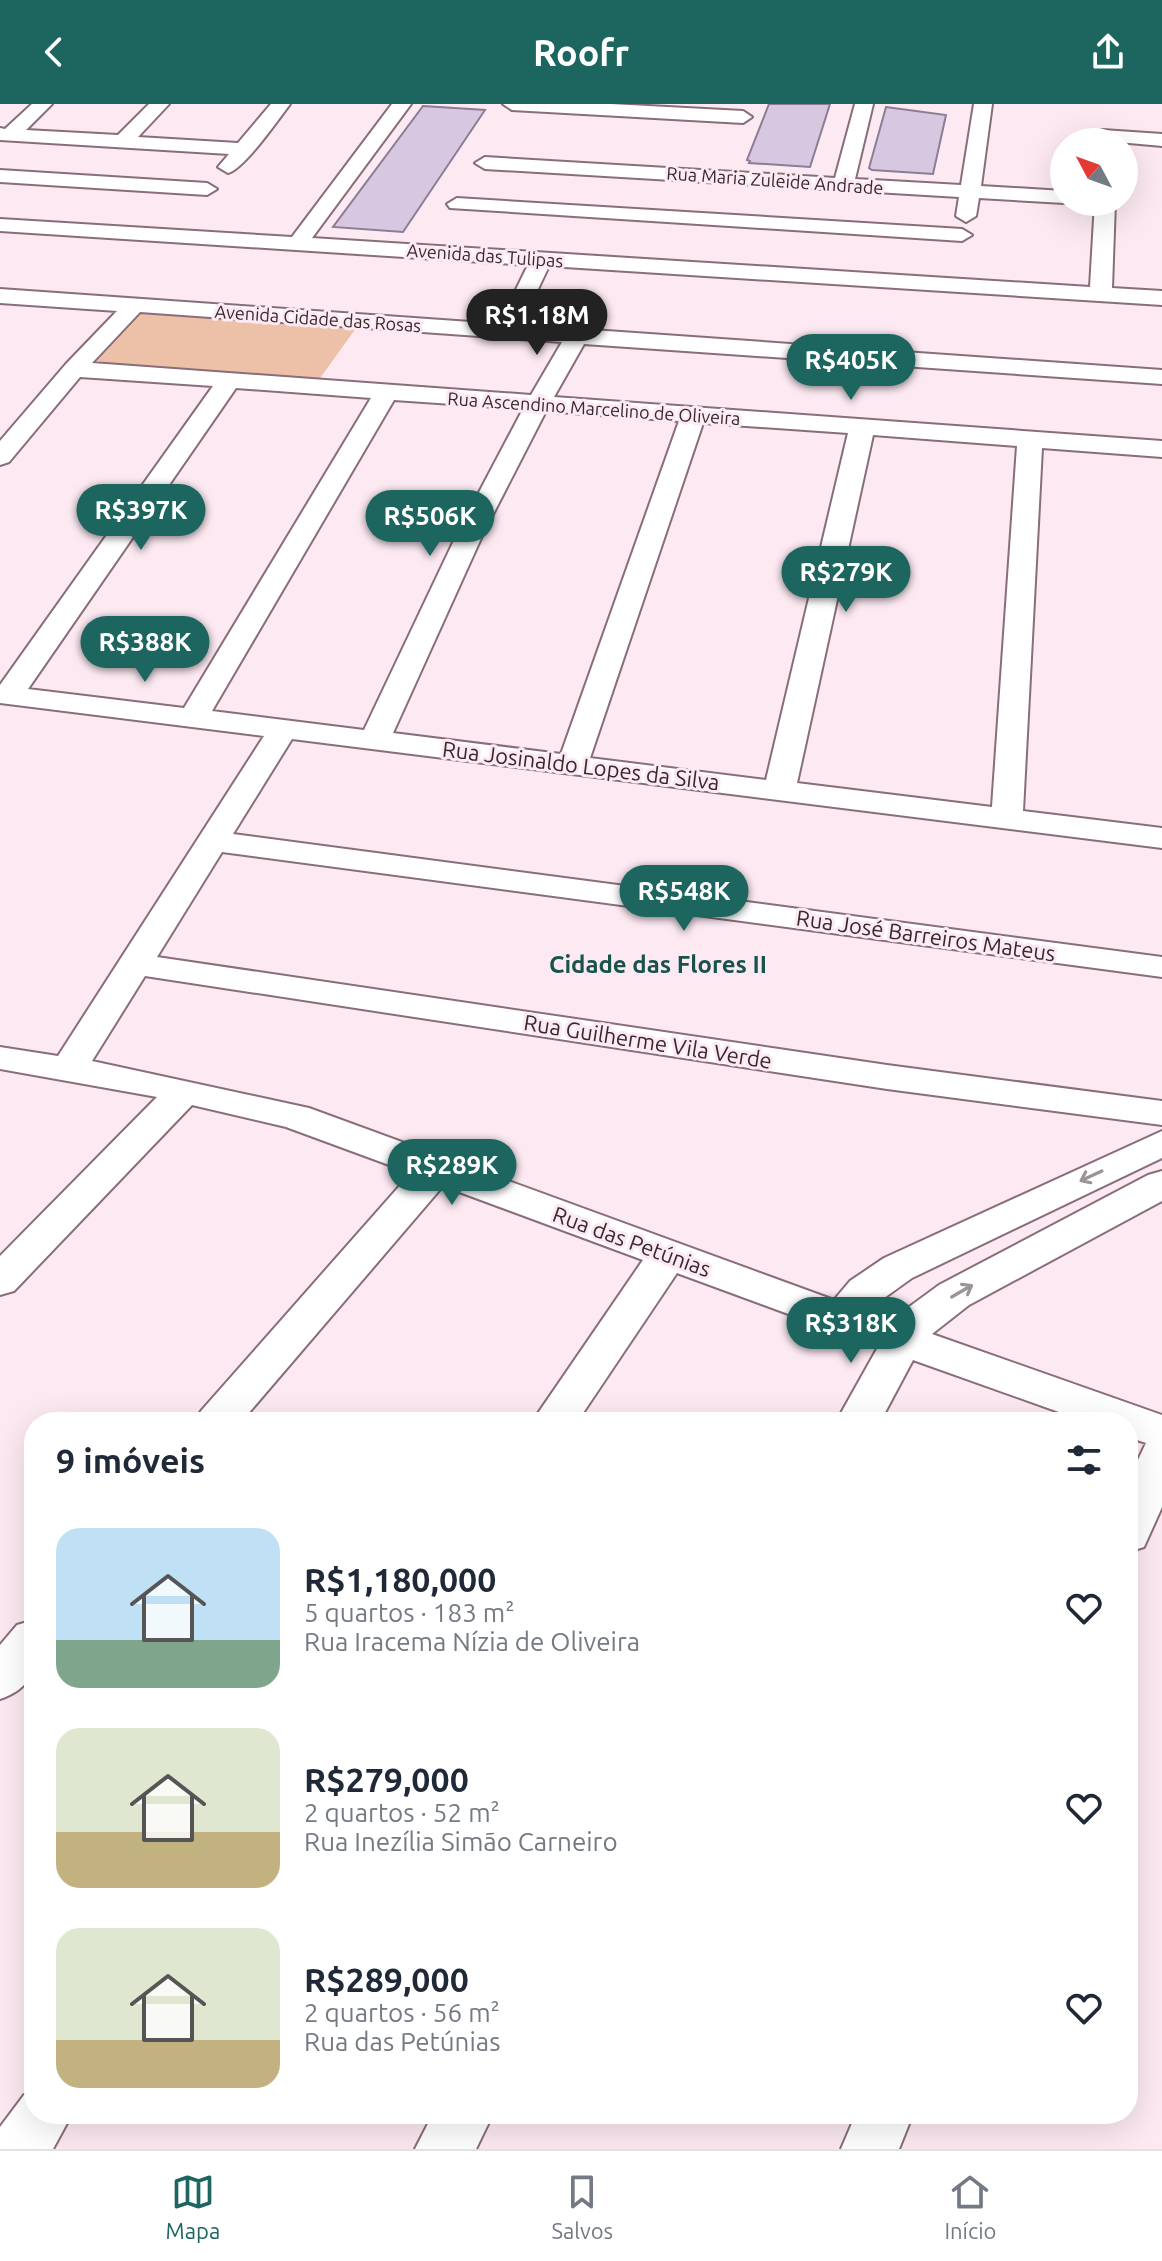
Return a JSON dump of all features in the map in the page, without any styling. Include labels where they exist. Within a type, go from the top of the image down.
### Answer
[{"type":"street","points":[[5,134],[43,104]]},
{"type":"street","points":[[123,141],[160,104]]},
{"type":"street","points":[[167,234],[245,149],[281,104]]},
{"type":"street","points":[[298,243],[402,104]]},
{"type":"street","points":[[512,104],[743,118]]},
{"type":"street","points":[[844,183],[864,104]]},
{"type":"street","points":[[958,286],[962,235],[983,104]]},
{"type":"street","points":[[427,251],[522,105]]},
{"type":"street","points":[[1104,128],[1105,115]]},
{"type":"street","points":[[5,134],[245,149]]},
{"type":"street","points":[[1138,140],[1162,140]]},
{"type":"street","name":"Rua Maria Zuleide Andrade","points":[[485,163],[721,168],[844,183],[1050,196]]},
{"type":"street","points":[[0,176],[207,189]]},
{"type":"street","points":[[450,215],[962,235]]},
{"type":"street","points":[[1101,295],[1104,216]]},
{"type":"street","name":"Avenida das Tulipas","points":[[0,225],[1162,298]]},
{"type":"street","points":[[511,324],[541,259]]},
{"type":"street","name":"Avenida Cidade das Rosas","points":[[0,283],[511,324],[578,335],[1162,377]]},
{"type":"street","name":"Avenida Cidade das Rosas","points":[[0,296],[1162,363]]},
{"type":"street","points":[[0,457],[74,369],[135,305]]},
{"type":"street","points":[[375,739],[437,602],[537,403],[578,335]]},
{"type":"street","name":"Rua Ascendino Marcelino de Oliveira","points":[[74,369],[1162,449]]},
{"type":"street","points":[[5,694],[230,380]]},
{"type":"street","points":[[194,717],[386,393]]},
{"type":"street","points":[[573,763],[694,414]]},
{"type":"street","points":[[780,789],[862,427]]},
{"type":"street","points":[[1007,819],[1030,441]]},
{"type":"street","name":"Rua Josinaldo Lopes da Silva","points":[[5,694],[1162,838]]},
{"type":"street","points":[[69,1068],[284,728]]},
{"type":"street","name":"Rua José Barreiros Mateus","points":[[214,841],[1162,967]]},
{"type":"street","name":"Rua Guilherme Vila Verde","points":[[136,964],[887,1077],[1162,1113]]},
{"type":"street","name":"Rua das Petúnias","points":[[0,1058],[185,1091],[296,1117],[1106,1412]]},
{"type":"street","points":[[0,1281],[185,1091]]},
{"type":"street","points":[[841,1318],[865,1291],[898,1268],[1162,1143]]},
{"type":"street","points":[[225,1412],[437,1168]]},
{"type":"street","points":[[863,1412],[903,1340],[924,1317],[954,1295],[1162,1184]]},
{"type":"street","points":[[561,1412],[668,1255]]},
{"type":"street","name":"Rua das Petúnias","points":[[1138,1423],[1162,1432]]},
{"type":"street","points":[[1138,1510],[1162,1454]]},
{"type":"street","points":[[0,1679],[24,1651]]},
{"type":"street","points":[[19,2149],[37,2124]]},
{"type":"street","points":[[444,2149],[459,2124]]},
{"type":"street","points":[[870,2149],[881,2124]]},
{"type":"shaded area","points":[[141,309],[359,324],[318,381],[90,362]]},
{"type":"building","points":[[769,104],[830,104],[810,167],[749,163],[747,160]]},
{"type":"building","points":[[423,106],[485,110],[403,232],[333,227]]},
{"type":"building","points":[[886,107],[946,115],[933,174],[869,168]]},
{"type":"district","name":"Cidade das Flores II","points":[[658,964]]}]
